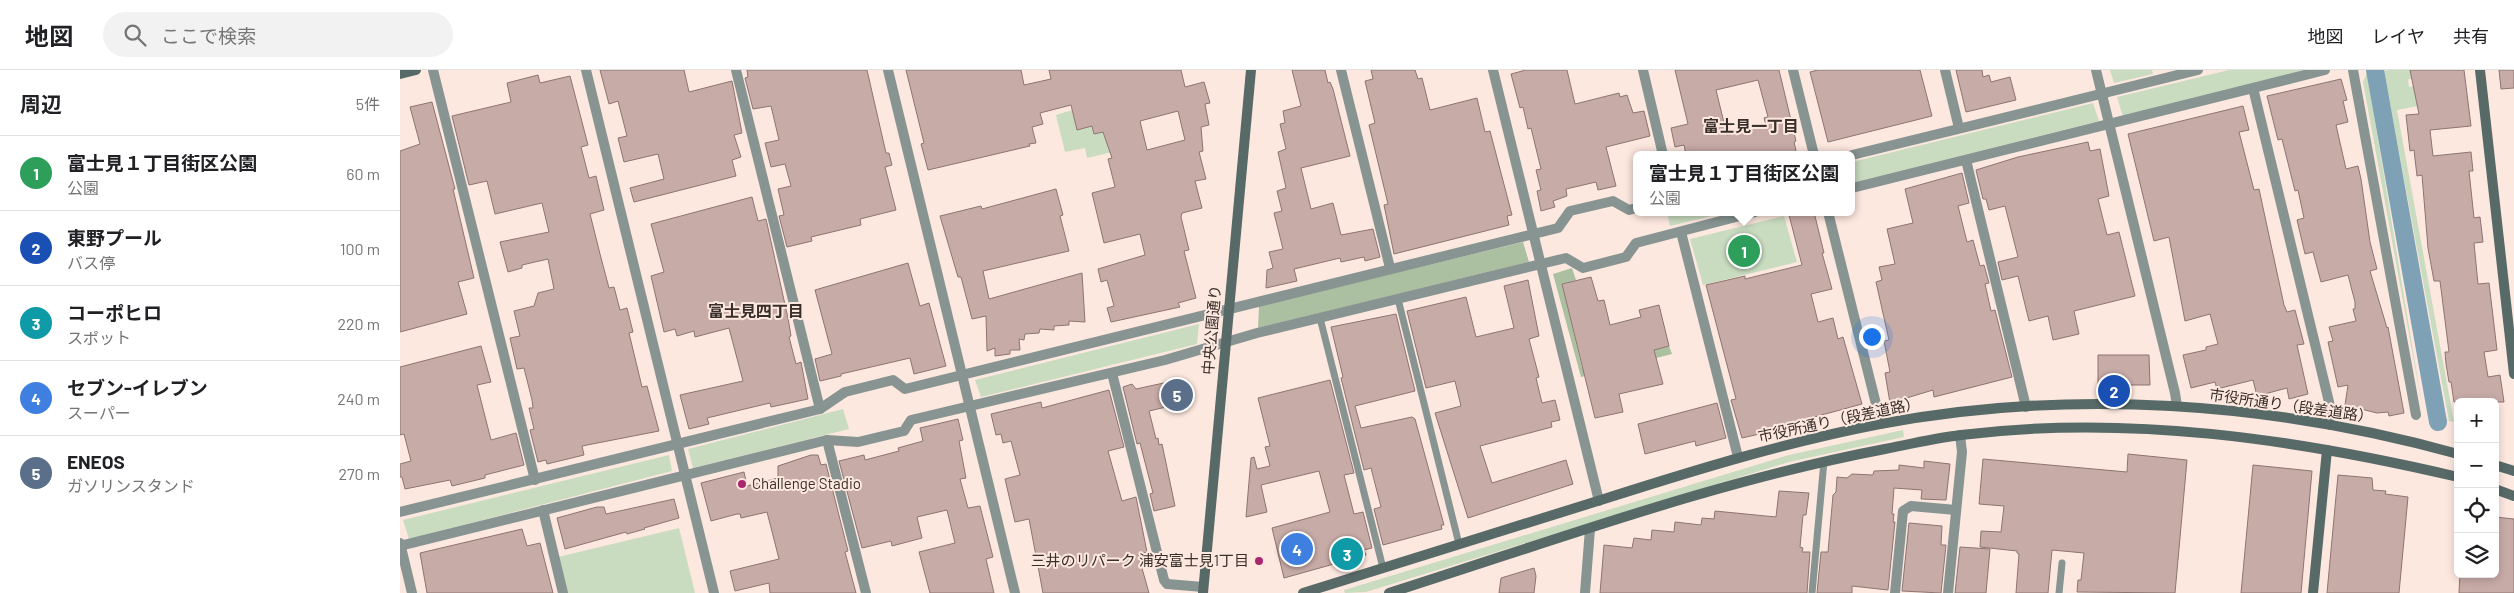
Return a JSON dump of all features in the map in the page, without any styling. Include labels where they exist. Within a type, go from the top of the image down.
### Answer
[{"type":"street","points":[[400,74],[416,70]]},
{"type":"street","points":[[433,70],[535,480]]},
{"type":"street","points":[[586,70],[714,593]]},
{"type":"street","points":[[736,70],[820,409]]},
{"type":"street","points":[[888,70],[1015,593]]},
{"type":"street","name":"中央公園通り","points":[[1203,590],[1251,70]]},
{"type":"street","points":[[1341,70],[1390,268]]},
{"type":"street","points":[[1493,70],[1599,501]]},
{"type":"street","points":[[1642,70],[1662,151]]},
{"type":"street","points":[[1793,70],[1813,151]]},
{"type":"street","points":[[1945,70],[1959,128]]},
{"type":"street","points":[[2096,70],[2177,406]]},
{"type":"street","points":[[1855,154],[2198,70]]},
{"type":"street","points":[[1855,187],[2325,70]]},
{"type":"street","points":[[2353,70],[2416,415]]},
{"type":"street","points":[[2480,70],[2514,369]]},
{"type":"street","points":[[2253,88],[2330,406],[2330,425]]},
{"type":"street","points":[[1966,160],[2026,407]]},
{"type":"street","points":[[400,512],[820,409],[845,392],[893,380],[905,389],[1558,228],[1570,211],[1613,201],[1629,210],[1633,209]]},
{"type":"street","points":[[412,593],[400,545],[827,440],[858,442],[904,431],[911,420],[970,408],[1112,373],[1225,344],[1252,334],[1566,258],[1583,268],[1626,257],[1636,243],[1740,216]]},
{"type":"street","points":[[1829,216],[1881,424]]},
{"type":"street","points":[[1681,232],[1738,457]]},
{"type":"street","points":[[1112,373],[1164,580],[1168,584],[1203,590]]},
{"type":"street","name":"市役所通り（段差道路）","points":[[1303,593],[1738,457],[1881,424],[2026,407],[2112,404],[2177,406],[2257,413],[2330,425],[2399,438],[2454,453]]},
{"type":"street","points":[[1389,593],[1750,478],[1824,460],[1960,435],[2055,429],[2138,428],[2180,431],[2327,450],[2385,460],[2454,476]]},
{"type":"street","points":[[1948,593],[1962,452],[1960,435]]},
{"type":"street","points":[[827,440],[866,593]]},
{"type":"street","points":[[2313,593],[2327,450]]},
{"type":"street","points":[[2499,466],[2514,471]]},
{"type":"street","points":[[2499,491],[2514,496]]},
{"type":"street","points":[[1895,593],[1903,511],[1911,506],[1956,510]]},
{"type":"street","points":[[543,510],[563,593]]},
{"type":"street","points":[[1584,593],[1590,529]]},
{"type":"lane","points":[[1398,299],[1459,544]]},
{"type":"lane","points":[[1320,318],[1383,568]]},
{"type":"lane","points":[[1812,593],[1824,460]]},
{"type":"lane","points":[[2059,593],[2062,562]]},
{"type":"green space","points":[[2110,70],[2152,70],[2153,74],[2114,83]]},
{"type":"green space","points":[[2229,70],[2308,70],[2123,117],[2117,97]]},
{"type":"green space","points":[[2410,70],[2412,79],[2408,79],[2409,87],[2414,86],[2418,106],[2397,110],[2454,422],[2449,421],[2384,71]]},
{"type":"green space","points":[[2367,73],[2423,411],[2363,82]]},
{"type":"green space","points":[[2093,103],[2099,121],[1855,182],[1855,161]]},
{"type":"green space","points":[[1072,110],[1077,130],[1092,126],[1094,134],[1103,132],[1104,136],[1129,148],[1087,158],[1085,148],[1065,152],[1056,115]]},
{"type":"green space","points":[[1668,216],[1711,216],[1670,226]]},
{"type":"green space","points":[[1784,216],[1797,262],[1703,285],[1690,239]]},
{"type":"green space","points":[[1523,242],[1529,262],[1258,328],[1259,306]]},
{"type":"green space","points":[[1572,268],[1576,280],[1562,284],[1582,368],[1669,346],[1672,354],[1581,377],[1553,274]]},
{"type":"green space","points":[[1199,324],[1197,344],[981,397],[975,380]]},
{"type":"green space","points":[[843,409],[849,429],[693,468],[688,449]]},
{"type":"green space","points":[[1903,430],[1904,437],[1789,462],[1366,592],[1345,593],[1344,590],[1789,455]]},
{"type":"green space","points":[[669,455],[672,471],[409,539],[403,520]]},
{"type":"green space","points":[[679,528],[695,593],[567,593],[558,557]]},
{"type":"building","points":[[600,70],[684,70],[689,92],[732,81],[742,133],[734,135],[741,157],[732,160],[736,176],[634,202],[630,188],[664,179],[658,154],[624,162],[618,138],[627,136],[618,101],[609,104]]},
{"type":"building","points":[[747,70],[867,70],[886,153],[889,153],[892,165],[885,167],[896,210],[860,219],[861,225],[811,237],[812,241],[787,247],[779,216],[784,215],[778,189],[791,186],[785,164],[771,167],[765,143],[779,140],[771,106],[753,109],[745,78],[748,77]]},
{"type":"building","points":[[906,70],[1021,70],[1024,85],[1051,79],[1049,70],[1181,70],[1185,87],[1204,82],[1210,103],[1205,104],[1209,125],[1201,127],[1203,151],[1199,152],[1206,179],[1195,181],[1202,208],[1182,213],[1181,217],[1189,250],[1184,251],[1196,298],[1178,303],[1180,307],[1111,322],[1107,308],[1114,306],[1107,280],[1101,282],[1098,269],[1145,255],[1140,234],[1104,243],[1092,193],[1115,187],[1108,159],[1112,158],[1103,132],[1094,134],[1092,126],[1077,130],[1071,105],[1040,113],[1043,124],[1032,127],[1036,143],[1029,144],[1030,146],[928,170],[921,144],[924,143]],"holes":[[[1178,111],[1185,140],[1147,150],[1140,121]]]},
{"type":"building","points":[[1292,70],[1325,70],[1328,83],[1330,82],[1333,89],[1350,156],[1301,168],[1311,209],[1333,203],[1341,235],[1373,229],[1380,257],[1365,261],[1364,257],[1341,262],[1340,258],[1294,269],[1297,281],[1266,288],[1267,270],[1273,268],[1269,252],[1283,249],[1274,213],[1282,211],[1277,191],[1286,188],[1278,152],[1286,149],[1280,124],[1285,123],[1283,111],[1301,106]]},
{"type":"building","points":[[1371,70],[1415,70],[1418,79],[1422,78],[1430,110],[1477,98],[1485,132],[1490,131],[1512,215],[1507,216],[1509,225],[1394,254],[1384,205],[1388,204],[1369,125],[1375,123],[1365,81],[1373,79]]},
{"type":"building","points":[[1526,70],[1567,70],[1575,104],[1619,93],[1620,97],[1627,95],[1633,113],[1644,111],[1650,136],[1606,147],[1616,186],[1598,190],[1596,182],[1566,189],[1567,196],[1553,201],[1555,207],[1541,211],[1537,191],[1541,190],[1536,170],[1541,169],[1531,128],[1528,129],[1523,107],[1520,108],[1511,74]]},
{"type":"building","points":[[1675,70],[1779,70],[1796,141],[1794,142],[1796,151],[1685,151],[1684,145],[1675,147],[1671,128],[1688,124]],"holes":[[[1758,80],[1768,117],[1764,118],[1766,125],[1727,135],[1716,90]]]},
{"type":"building","points":[[1818,70],[1920,70],[1932,116],[1828,142],[1810,72]]},
{"type":"building","points":[[1956,70],[1982,70],[1983,77],[1989,75],[1991,82],[2010,77],[2016,100],[1966,112]]},
{"type":"building","points":[[2410,70],[2464,70],[2471,126],[2430,130],[2433,156],[2471,152],[2473,171],[2469,171],[2474,218],[2480,217],[2483,242],[2474,243],[2478,284],[2489,283],[2497,350],[2484,352],[2488,377],[2500,375],[2504,402],[2499,402],[2499,398],[2454,398],[2454,402],[2446,364],[2445,352],[2449,352],[2440,281],[2434,281],[2428,248],[2422,175],[2417,176],[2414,150],[2410,151],[2406,115],[2419,114]]},
{"type":"building","points":[[2499,70],[2514,70],[2514,88],[2501,89]]},
{"type":"building","points":[[538,75],[540,83],[570,76],[588,145],[581,147],[589,178],[596,176],[604,210],[590,214],[600,254],[609,288],[614,287],[620,310],[627,308],[633,332],[629,333],[642,387],[647,386],[659,431],[582,446],[584,455],[547,464],[546,460],[538,462],[530,430],[534,429],[529,408],[533,408],[532,400],[524,368],[517,369],[510,338],[520,336],[514,311],[534,306],[538,293],[554,289],[548,259],[522,265],[522,268],[508,272],[500,242],[549,232],[542,203],[495,214],[487,181],[469,185],[452,116],[511,102],[507,83]]},
{"type":"building","points":[[2341,79],[2347,100],[2343,101],[2348,122],[2336,125],[2346,169],[2358,166],[2370,242],[2377,269],[2370,271],[2388,327],[2404,413],[2389,416],[2388,412],[2377,413],[2345,405],[2348,385],[2338,387],[2328,342],[2333,341],[2329,327],[2356,321],[2353,309],[2355,309],[2355,302],[2348,275],[2321,282],[2313,252],[2305,254],[2297,220],[2304,218],[2298,190],[2295,191],[2282,139],[2278,140],[2267,96]]},
{"type":"building","points":[[432,102],[455,189],[453,189],[474,278],[458,282],[467,314],[400,332],[400,151],[420,144],[410,107]]},
{"type":"building","points":[[2243,106],[2249,130],[2239,132],[2254,190],[2259,189],[2284,305],[2287,312],[2295,310],[2304,344],[2297,345],[2308,394],[2289,399],[2287,388],[2257,396],[2253,380],[2217,389],[2215,382],[2191,388],[2183,355],[2206,350],[2206,347],[2218,344],[2210,314],[2185,321],[2169,237],[2154,241],[2128,134]]},
{"type":"building","points":[[2088,142],[2090,151],[2100,149],[2109,196],[2098,199],[2107,235],[2119,232],[2135,296],[2074,311],[2079,334],[2053,340],[2048,316],[2029,321],[2018,276],[2002,280],[1998,262],[2018,257],[2005,206],[1989,210],[1986,199],[1983,199],[1976,170],[2018,157]]},
{"type":"building","points":[[1962,173],[1969,203],[1958,206],[1967,242],[1973,240],[1980,266],[1984,265],[1989,283],[1985,284],[1991,311],[1995,310],[2012,377],[1934,397],[1933,390],[1890,403],[1885,373],[1890,372],[1884,341],[1889,340],[1876,282],[1882,280],[1879,267],[1895,264],[1887,229],[1913,223],[1905,189]]},
{"type":"building","points":[[1056,189],[1063,215],[1060,216],[1069,251],[983,271],[989,299],[1082,273],[1085,322],[1069,321],[1069,325],[1054,326],[1054,330],[1040,329],[1039,333],[1025,334],[1024,340],[1019,339],[1020,350],[1010,350],[1010,354],[995,356],[995,348],[987,351],[986,316],[972,319],[961,277],[958,277],[940,216],[981,206],[982,209]]},
{"type":"building","points":[[752,197],[758,221],[766,219],[788,318],[791,336],[789,337],[796,364],[801,362],[808,399],[771,407],[770,403],[707,418],[709,424],[689,429],[680,395],[743,381],[729,328],[695,337],[694,331],[677,336],[675,329],[664,332],[651,276],[664,272],[651,224]]},
{"type":"building","points":[[1789,216],[1815,216],[1824,253],[1822,253],[1832,289],[1811,294],[1818,322],[1833,318],[1838,339],[1843,337],[1862,404],[1785,425],[1786,428],[1742,438],[1731,400],[1736,399],[1706,285],[1745,276],[1745,279],[1802,265]]},
{"type":"building","points":[[908,263],[920,306],[929,303],[946,366],[914,374],[910,358],[841,374],[841,376],[820,381],[815,359],[832,354],[815,290]]},
{"type":"building","points":[[1591,277],[1598,301],[1604,300],[1610,325],[1641,317],[1639,310],[1659,305],[1669,346],[1654,350],[1663,384],[1619,394],[1623,412],[1595,418],[1562,284]]},
{"type":"building","points":[[1528,280],[1539,336],[1529,339],[1539,377],[1536,378],[1542,403],[1555,400],[1560,420],[1551,422],[1552,427],[1480,446],[1492,483],[1566,460],[1573,484],[1468,518],[1435,413],[1461,406],[1455,381],[1426,388],[1407,311],[1466,297],[1476,337],[1514,328],[1504,286]]},
{"type":"building","points":[[1396,314],[1415,391],[1355,406],[1361,428],[1412,417],[1415,419],[1444,525],[1441,525],[1442,529],[1383,545],[1374,509],[1381,507],[1371,468],[1364,470],[1341,378],[1343,377],[1331,327]]},
{"type":"building","points":[[481,346],[491,382],[477,385],[491,440],[516,433],[524,465],[485,475],[485,478],[452,486],[450,480],[405,489],[402,477],[400,477],[400,464],[411,461],[404,434],[400,435],[400,367]]},
{"type":"building","points":[[2098,355],[2149,355],[2150,385],[2098,385]]},
{"type":"building","points":[[1330,380],[1354,473],[1344,475],[1354,514],[1363,512],[1372,548],[1364,550],[1366,555],[1284,578],[1272,528],[1330,512],[1319,471],[1261,485],[1267,512],[1246,517],[1251,458],[1254,457],[1257,469],[1270,466],[1265,447],[1270,446],[1258,398]]},
{"type":"building","points":[[1173,381],[1179,404],[1149,411],[1156,439],[1158,438],[1159,445],[1162,444],[1175,506],[1154,511],[1150,494],[1153,493],[1140,443],[1137,444],[1123,387],[1132,384],[1136,389]]},
{"type":"building","points":[[1109,390],[1124,447],[1108,451],[1122,501],[1136,497],[1147,552],[1138,554],[1149,593],[1043,593],[1029,519],[1015,522],[1005,479],[1020,475],[1011,441],[1003,443],[1001,434],[996,435],[991,414],[1041,402],[1042,408]]},
{"type":"building","points":[[1717,403],[1726,438],[1696,446],[1695,441],[1645,454],[1638,424]]},
{"type":"building","points":[[958,419],[963,440],[959,441],[966,478],[960,479],[968,508],[980,506],[993,557],[986,559],[994,593],[930,593],[919,552],[955,543],[947,510],[917,517],[922,538],[892,546],[891,541],[862,548],[839,461],[864,455],[865,460],[899,451],[898,448],[923,441],[920,428]]},
{"type":"building","points":[[2128,454],[2187,460],[2175,593],[2077,592],[2078,580],[2081,580],[2084,553],[2052,550],[2048,593],[2016,593],[2019,554],[2017,551],[1980,547],[1981,531],[2001,532],[2004,506],[1979,504],[1983,459],[2127,472]]},
{"type":"building","points":[[811,455],[818,455],[821,465],[826,464],[848,551],[845,552],[856,593],[770,593],[769,583],[735,591],[730,571],[779,559],[767,512],[741,518],[740,514],[737,514],[711,521],[701,483],[744,472],[747,486],[778,478],[778,466]]},
{"type":"building","points":[[1924,461],[1950,464],[1946,500],[1921,499],[1922,490],[1894,488],[1892,514],[1894,514],[1893,522],[1895,522],[1888,590],[1852,586],[1852,593],[1817,593],[1821,552],[1828,552],[1833,495],[1836,492],[1837,477],[1847,478],[1852,474],[1873,475],[1874,471],[1899,470],[1899,465],[1924,468]]},
{"type":"building","points":[[2253,465],[2312,471],[2301,593],[2241,593]]},
{"type":"building","points":[[2338,475],[2372,478],[2373,490],[2386,491],[2385,494],[2408,497],[2399,593],[2327,593]]},
{"type":"building","points":[[1779,491],[1809,493],[1806,515],[1803,515],[1800,547],[1803,548],[1802,552],[1810,552],[1807,593],[1600,593],[1604,545],[1632,548],[1634,538],[1651,540],[1652,530],[1674,532],[1675,522],[1701,525],[1702,518],[1714,519],[1715,511],[1776,517]]},
{"type":"building","points":[[674,499],[679,518],[627,534],[626,532],[565,549],[557,518],[597,507],[604,507],[606,514]]},
{"type":"building","points":[[2499,517],[2514,519],[2514,593],[2459,593],[2460,578],[2499,578]]},
{"type":"building","points":[[1909,523],[1942,526],[1941,545],[1946,545],[1941,593],[1902,591]]},
{"type":"building","points":[[522,529],[527,546],[540,543],[553,593],[427,593],[420,553]]},
{"type":"building","points":[[1960,547],[1990,549],[1986,593],[1955,593]]},
{"type":"building","points":[[1534,568],[1536,576],[1534,593],[1499,593],[1501,578]]},
{"type":"waterway","points":[[2375,70],[2438,422]]},
{"type":"place","name":"富士見１丁目街区公園","points":[[1744,251]]},
{"type":"place","name":"東野プール","points":[[2114,391]]},
{"type":"place","name":"ENEOS","points":[[1177,395]]},
{"type":"place","name":"Challenge Stadio","points":[[742,484]]},
{"type":"place","name":"セブン-イレブン","points":[[1297,549]]},
{"type":"place","name":"コーポヒロ","points":[[1347,554]]},
{"type":"place","name":"三井のリパーク 浦安富士見1丁目","points":[[1259,561]]},
{"type":"district","name":"富士見一丁目","points":[[1751,126]]},
{"type":"district","name":"富士見四丁目","points":[[756,311]]}]
